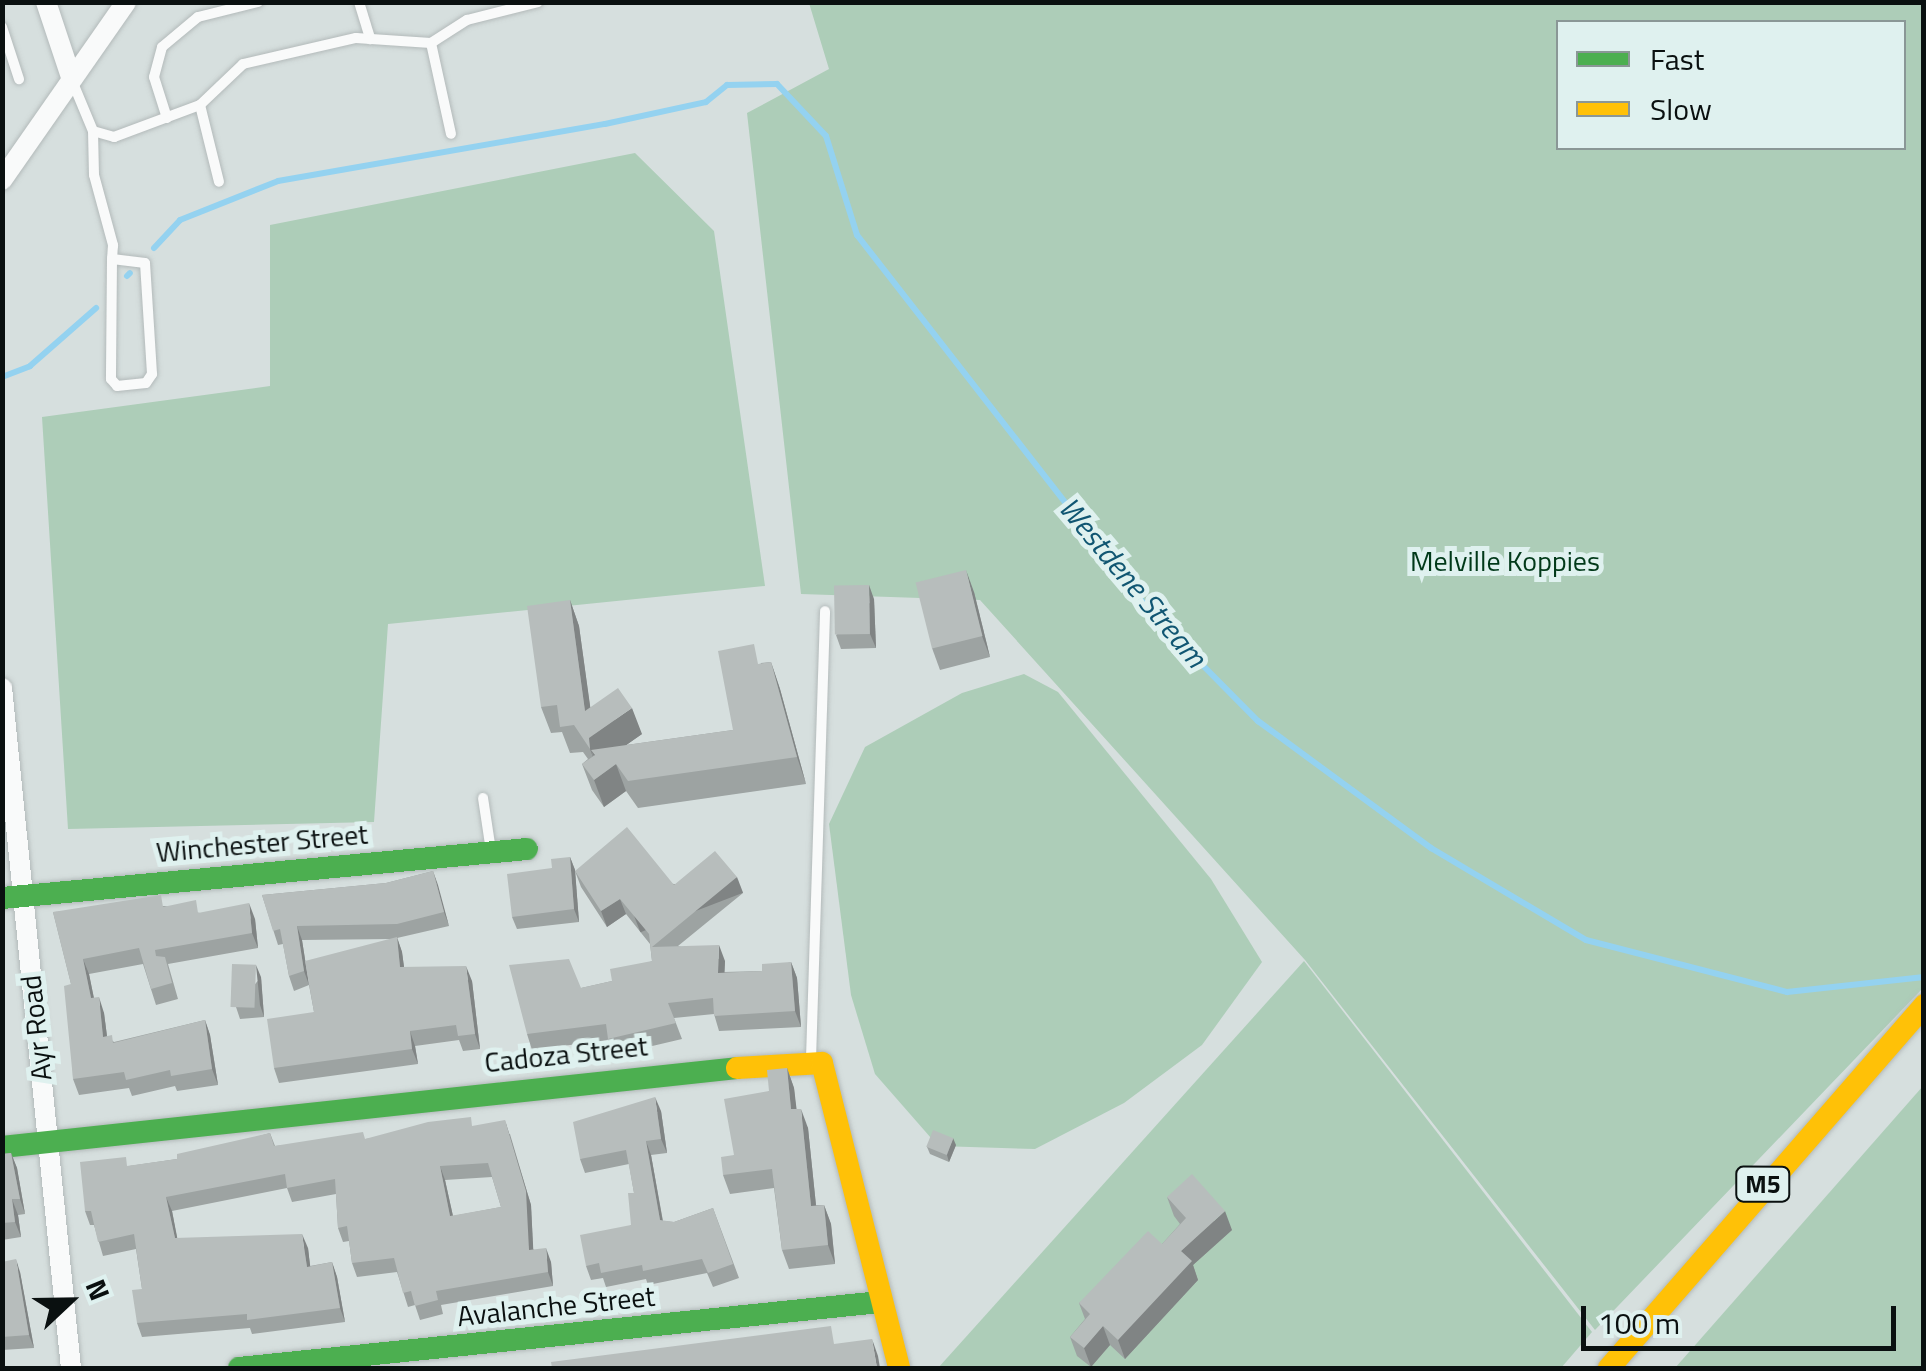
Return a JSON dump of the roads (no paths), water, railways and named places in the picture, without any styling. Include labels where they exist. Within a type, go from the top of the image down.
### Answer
[{"type":"street","points":[[46,2],[71,77]]},
{"type":"street","points":[[2,180],[126,2]]},
{"type":"street","name":"Ayr Road","points":[[2,688],[12,897],[48,1142],[71,1368]]},
{"type":"street","name":"Winchester Street","points":[[12,897],[526,848]]},
{"type":"street","name":"M5","points":[[1608,1368],[1924,1005]]},
{"type":"street","name":"M5","points":[[1636,1368],[1924,1029]]},
{"type":"street","points":[[810,1060],[822,1063],[832,1084],[880,1302],[899,1368]]},
{"type":"street","name":"Cadoza Street","points":[[2,1147],[810,1060]]},
{"type":"street","name":"Avalanche Street","points":[[239,1368],[880,1302]]},
{"type":"lane","points":[[166,118],[154,77],[162,47],[198,17],[258,2]]},
{"type":"lane","points":[[359,2],[370,39]]},
{"type":"lane","points":[[92,131],[114,138],[200,105],[243,64],[370,39],[431,43],[467,20],[500,7],[538,2]]},
{"type":"lane","points":[[2,27],[19,80]]},
{"type":"lane","points":[[431,43],[451,134]]},
{"type":"lane","points":[[71,77],[92,131],[94,174],[112,258],[112,379],[117,386],[146,382],[152,374],[144,263],[112,258]]},
{"type":"lane","points":[[200,105],[219,182]]},
{"type":"lane","points":[[810,1060],[824,611]]},
{"type":"lane","points":[[483,798],[491,852]]},
{"type":"waterway","name":"Westdene Stream","points":[[154,248],[180,220],[278,181],[605,124],[706,102],[727,85],[777,84],[826,136],[857,235],[1152,614],[1258,721],[1431,848],[1586,940],[1787,992],[1924,977]]},
{"type":"waterway","points":[[127,276],[130,273]]},
{"type":"waterway","points":[[2,377],[30,366],[96,308]]},
{"type":"park label","name":"Melville Koppies","points":[[1505,561]]}]
